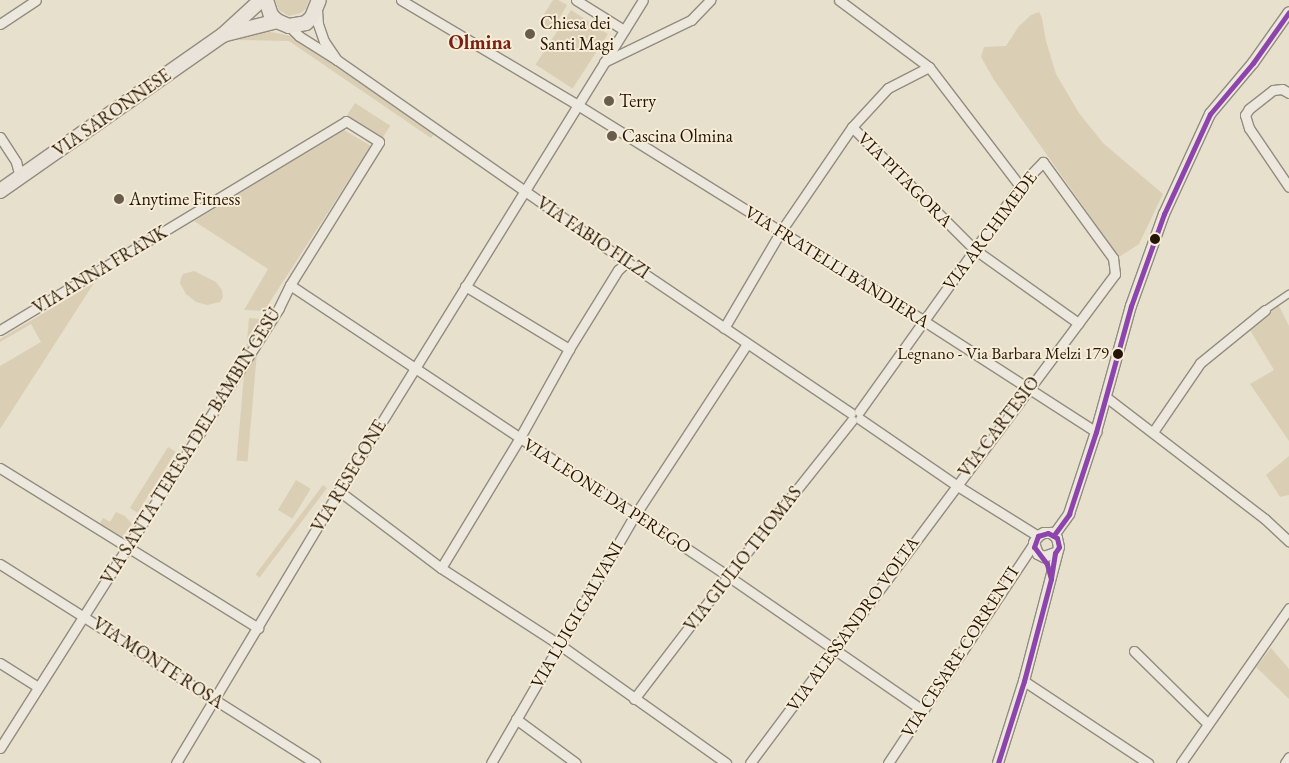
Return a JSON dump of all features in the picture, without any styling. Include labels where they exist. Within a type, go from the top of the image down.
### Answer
[{"type":"main road","name":"VIA SARONNESE","points":[[0,191],[223,35],[261,0]]},
{"type":"main road","points":[[266,0],[267,8],[283,23]]},
{"type":"main road","name":"VIA SARONNESE","points":[[223,35],[283,23],[306,23],[318,5]]},
{"type":"street","name":"VIA FRATELLI BANDIERA","points":[[401,0],[576,104],[781,231],[1096,432]]},
{"type":"street","points":[[576,0],[624,30]]},
{"type":"street","name":"VIA RESEGONE","points":[[176,763],[339,491],[576,104],[643,0]]},
{"type":"street","points":[[604,62],[691,20],[710,0]]},
{"type":"street","points":[[839,0],[929,67],[1020,186]]},
{"type":"street","points":[[0,24],[31,1]]},
{"type":"street","name":"VIA FABIO FILZI","points":[[318,5],[318,24],[324,41],[337,60]]},
{"type":"street","points":[[1054,535],[1069,514],[1096,432],[1131,306],[1164,214],[1210,114],[1253,63],[1289,12]]},
{"type":"street","name":"VIA FABIO FILZI","points":[[283,23],[298,36],[337,60],[627,262],[1036,539]]},
{"type":"street","points":[[724,328],[781,231],[852,127],[888,88],[929,67]]},
{"type":"street","points":[[1287,92],[1279,89],[1270,92],[1249,109],[1245,119],[1289,187]]},
{"type":"street","name":"VIA ANNA FRANK","points":[[0,330],[346,121],[379,142]]},
{"type":"street","name":"VIA PITAGORA","points":[[852,127],[974,249],[1078,323]]},
{"type":"street","points":[[0,137],[16,162],[20,177]]},
{"type":"street","name":"VIA SANTA TERESA DEL BAMBIN GESÙ","points":[[0,748],[279,308],[290,285],[379,142]]},
{"type":"street","name":"VIA ARCHIMEDE","points":[[856,416],[1020,186],[1043,162],[1113,258],[1115,274]]},
{"type":"street","points":[[440,568],[520,438],[569,349],[618,270],[627,262]]},
{"type":"street","name":"VIA CARTESIO","points":[[956,485],[1115,274]]},
{"type":"street","name":"VIA LEONE DA PEREGO","points":[[290,285],[728,576],[922,710]]},
{"type":"street","points":[[465,286],[569,349]]},
{"type":"street","points":[[1153,432],[1200,363],[1264,310],[1289,294]]},
{"type":"street","name":"VIA LUIGI GALVANI","points":[[491,763],[635,515],[747,344]]},
{"type":"street","points":[[1106,397],[1265,519],[1289,541]]},
{"type":"street","name":"VIA GIULIO THOMAS","points":[[634,699],[728,576],[856,416]]},
{"type":"street","points":[[0,468],[258,628]]},
{"type":"street","name":"VIA ALESSANDRO VOLTA","points":[[750,763],[956,485]]},
{"type":"street","points":[[339,491],[440,568],[560,645],[726,763]]},
{"type":"street","points":[[1051,579],[1047,564],[1035,550],[1036,539],[1044,533],[1054,535]]},
{"type":"street","points":[[998,763],[1024,681],[1051,579],[1055,554],[1059,545],[1054,535]]},
{"type":"street","name":"VIA CESARE CORRENTI","points":[[888,763],[1036,539]]},
{"type":"street","points":[[1040,556],[1048,557],[1055,554]]},
{"type":"street","name":"VIA MONTE ROSA","points":[[0,564],[84,615],[315,763]]},
{"type":"street","points":[[1181,763],[1207,723],[1289,608]]},
{"type":"street","points":[[1134,651],[1207,723]]},
{"type":"street","points":[[0,663],[38,687]]},
{"type":"street","points":[[1024,681],[1148,763]]},
{"type":"street","points":[[516,719],[576,763]]},
{"type":"street","points":[[1285,763],[1289,757]]},
{"type":"shaded area","points":[[275,0],[309,0],[306,9],[301,13],[289,16],[279,10]]},
{"type":"shaded area","points":[[553,0],[558,0],[567,5],[552,31],[539,22]]},
{"type":"shaded area","points":[[571,10],[608,34],[572,88],[536,65]]},
{"type":"shaded area","points":[[1039,12],[1056,74],[1079,113],[1103,143],[1163,194],[1139,244],[1119,257],[994,80],[981,57],[984,47],[1006,46],[1019,26],[1031,15]]},
{"type":"shaded area","points":[[271,32],[292,36],[435,133],[431,138],[289,41],[237,40],[246,33]]},
{"type":"shaded area","points":[[355,103],[390,126],[382,138],[347,116]]},
{"type":"shaded area","points":[[344,130],[371,146],[264,311],[244,310],[268,269],[194,221]]},
{"type":"shaded area","points":[[194,271],[216,282],[222,290],[223,297],[220,302],[207,305],[196,302],[186,294],[180,283],[181,278],[183,274]]},
{"type":"shaded area","points":[[94,283],[0,429],[0,366],[41,342],[31,324],[0,342],[0,339]]},
{"type":"shaded area","points":[[1278,304],[1289,326],[1289,441],[1250,384],[1274,370],[1247,325]]},
{"type":"shaded area","points":[[249,318],[260,319],[247,461],[237,460]]},
{"type":"shaded area","points":[[168,447],[176,452],[137,513],[130,508]]},
{"type":"shaded area","points":[[1289,456],[1289,495],[1280,497],[1266,475]]},
{"type":"shaded area","points":[[296,480],[311,489],[293,519],[278,510]]},
{"type":"shaded area","points":[[323,485],[327,488],[260,577],[256,574]]},
{"type":"shaded area","points":[[116,512],[125,516],[132,524],[122,537],[118,537],[99,525],[103,518],[110,522]]},
{"type":"shaded area","points":[[1271,648],[1289,669],[1289,699],[1256,667]]},
{"type":"transit line","points":[[1054,535],[1069,514],[1096,432],[1131,306],[1164,214],[1210,114],[1253,63],[1289,12]]},
{"type":"transit line","points":[[1048,533],[1057,538],[1059,547],[1055,553],[1051,579],[1047,564],[1034,547],[1038,536],[1048,533]]},
{"type":"transit line","points":[[998,763],[1024,681],[1051,579]]},
{"type":"place","name":"Chiesa dei Santi Magi","points":[[530,34]]},
{"type":"place","name":"Terry","points":[[609,101]]},
{"type":"place","name":"Cascina Olmina","points":[[612,136]]},
{"type":"place","name":"Anytime Fitness","points":[[119,199]]},
{"type":"place","name":"Legnano - Via Barbara Melzi 179","points":[[1118,354]]},
{"type":"district","name":"Olmina","points":[[480,42]]}]
